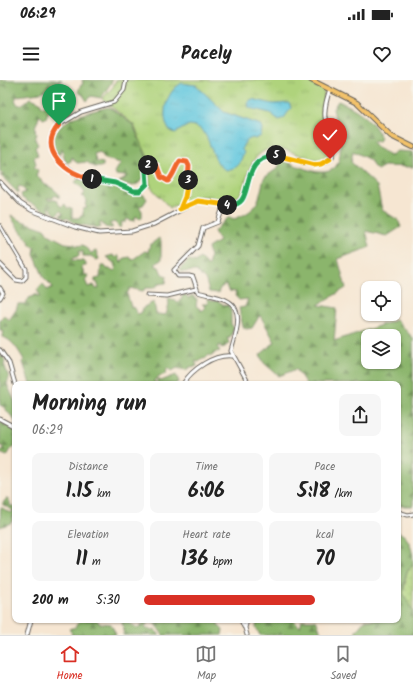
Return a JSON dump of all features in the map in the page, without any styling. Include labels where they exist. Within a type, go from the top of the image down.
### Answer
[{"type":"main road","points":[[311,80],[357,103],[391,136],[413,147]]},
{"type":"street","points":[[126,80],[121,96],[114,102],[81,112],[59,125],[52,136],[51,147],[60,161],[80,177],[115,183],[134,191],[140,191],[147,184],[146,171],[150,164],[157,166],[161,177],[168,181],[172,177],[180,161],[187,162],[189,166],[188,188],[180,209]]},
{"type":"street","points":[[0,182],[20,203],[31,210],[75,227],[99,233],[132,230],[165,219],[180,209],[198,201],[232,205],[243,199],[252,168],[255,163],[264,157],[276,155],[315,165],[321,164],[330,159],[334,154],[334,147],[325,109],[330,89]]},
{"type":"street","points":[[224,204],[218,222],[203,228],[198,246],[174,270],[178,276],[193,277],[198,292],[227,301],[233,307],[236,313],[238,326],[230,351],[246,381]]},
{"type":"street","points":[[0,226],[26,270],[26,277],[22,281],[16,280],[0,264]]},
{"type":"street","points":[[0,288],[3,293],[0,298]]},
{"type":"street","points":[[147,295],[167,296],[196,289]]},
{"type":"street","points":[[0,350],[9,362],[15,381]]},
{"type":"street","points":[[185,381],[192,373],[216,357],[232,356]]},
{"type":"street","points":[[0,419],[12,425]]},
{"type":"street","points":[[401,513],[408,515],[413,514]]},
{"type":"street","points":[[28,635],[30,623]]},
{"type":"street","points":[[242,623],[247,635]]},
{"type":"street","points":[[245,628],[247,623]]},
{"type":"green space","points":[[0,80],[62,80],[40,93],[17,96],[15,100],[18,105],[21,105],[31,98],[40,102],[42,107],[54,103],[61,106],[76,107],[72,110],[73,113],[69,118],[67,116],[69,113],[63,108],[48,112],[46,118],[43,119],[40,115],[35,127],[37,129],[35,131],[37,134],[35,139],[38,145],[35,147],[38,155],[34,157],[36,164],[34,167],[38,170],[36,176],[41,179],[42,183],[52,188],[59,194],[59,198],[55,195],[53,198],[47,198],[48,200],[56,200],[61,207],[65,204],[67,208],[72,208],[72,218],[78,218],[83,215],[83,209],[87,208],[85,204],[87,201],[82,196],[85,193],[83,189],[75,182],[78,179],[90,179],[108,185],[108,189],[111,189],[112,185],[114,185],[122,191],[144,195],[147,199],[143,205],[139,206],[142,211],[142,217],[140,219],[136,216],[134,221],[126,219],[126,222],[121,222],[122,225],[120,228],[114,222],[109,224],[113,227],[111,228],[105,227],[102,223],[99,223],[100,228],[77,224],[60,216],[61,214],[64,215],[61,211],[56,215],[50,208],[47,208],[51,212],[47,212],[22,198],[21,194],[26,192],[21,186],[18,187],[18,193],[0,175],[5,176],[0,172]]},
{"type":"green space","points":[[82,80],[113,80],[101,98],[91,96],[87,101],[83,95],[78,92],[80,86],[83,84]]},
{"type":"green space","points":[[116,80],[308,80],[323,88],[324,93],[322,110],[324,122],[330,138],[331,150],[328,156],[321,159],[316,159],[307,158],[287,150],[274,148],[267,149],[256,158],[252,164],[243,189],[235,200],[199,196],[170,208],[150,186],[148,158],[134,125],[102,99],[113,87]]},
{"type":"green space","points":[[338,101],[364,115],[374,126],[381,138],[379,141],[372,142],[377,148],[391,155],[397,151],[413,152],[413,167],[384,166],[377,170],[370,160],[353,151],[351,162],[377,186],[382,210],[398,220],[401,227],[387,236],[366,231],[370,247],[338,259],[346,288],[318,305],[337,308],[334,341],[361,332],[361,369],[401,369],[401,329],[369,329],[397,321],[413,338],[413,506],[401,506],[401,381],[304,381],[296,369],[279,376],[264,363],[260,355],[275,342],[260,315],[252,328],[246,329],[243,327],[239,308],[245,307],[248,299],[239,300],[235,296],[236,292],[229,291],[225,285],[220,288],[218,293],[209,292],[206,281],[196,271],[181,272],[179,270],[189,260],[195,262],[200,258],[208,266],[210,257],[208,248],[219,241],[214,231],[229,217],[234,219],[242,216],[253,208],[258,199],[264,178],[278,168],[281,160],[315,172],[330,171],[336,166],[339,158],[339,138],[333,109]]},
{"type":"green space","points":[[109,107],[133,125],[147,158],[143,178],[139,183],[133,186],[119,182],[126,178],[125,176],[116,175],[115,172],[121,163],[105,159],[100,152],[94,154],[96,162],[103,163],[103,166],[96,167],[87,162],[77,163],[72,157],[71,161],[67,163],[65,161],[62,148],[59,155],[53,149],[54,135],[64,123],[78,116]]},
{"type":"green space","points":[[11,215],[19,220],[45,229],[48,234],[65,243],[75,244],[76,246],[83,245],[91,253],[96,251],[99,259],[96,260],[91,256],[83,256],[83,251],[79,251],[79,256],[73,258],[72,260],[84,261],[86,266],[82,266],[82,269],[85,275],[89,275],[85,280],[88,287],[94,285],[96,289],[99,288],[97,282],[95,282],[95,279],[100,278],[101,266],[105,266],[107,269],[112,271],[116,270],[114,263],[106,257],[113,255],[115,258],[118,255],[121,263],[124,258],[129,257],[132,260],[145,251],[148,252],[150,245],[159,238],[161,241],[161,260],[156,263],[156,266],[159,267],[162,274],[167,276],[166,283],[159,284],[154,288],[146,288],[143,291],[130,288],[127,294],[131,307],[134,308],[137,314],[141,313],[144,307],[154,302],[156,314],[166,315],[169,304],[168,299],[170,298],[177,302],[181,300],[183,295],[186,295],[189,299],[190,296],[194,296],[194,299],[197,299],[196,306],[201,311],[205,307],[202,304],[208,304],[207,299],[218,301],[226,306],[229,304],[229,308],[232,309],[231,324],[234,328],[230,338],[227,338],[229,343],[225,347],[221,348],[221,345],[217,347],[220,351],[216,352],[212,356],[209,355],[205,359],[202,358],[199,362],[195,361],[197,366],[190,367],[186,370],[177,368],[172,371],[167,368],[166,374],[159,376],[155,381],[29,381],[23,362],[24,360],[12,343],[6,338],[2,337],[3,330],[0,330],[0,320],[4,315],[9,320],[18,304],[25,304],[29,298],[35,294],[41,297],[37,290],[42,284],[47,290],[53,287],[44,278],[34,254],[35,248],[29,243],[30,241]]},
{"type":"green space","points":[[0,354],[5,360],[4,364],[9,378],[7,384],[12,395],[12,417],[4,407],[0,405]]},
{"type":"green space","points":[[176,375],[179,381],[161,381]]},
{"type":"green space","points":[[0,421],[12,429],[12,448],[7,456],[0,453],[2,450],[6,451],[2,446],[0,446]]},
{"type":"green space","points":[[7,498],[10,502],[10,506],[12,506],[12,510],[2,504]]},
{"type":"green space","points":[[1,507],[10,513],[12,512],[11,523],[0,527]]},
{"type":"green space","points":[[401,534],[408,540],[412,554],[413,564],[407,571],[403,593],[413,612],[413,635],[356,635],[356,631],[363,623],[401,623]]},
{"type":"green space","points":[[413,564],[413,612],[403,593],[406,574]]},
{"type":"green space","points":[[78,623],[111,624],[116,635],[71,635],[71,628],[74,628]]},
{"type":"green space","points":[[122,623],[130,623],[137,628],[142,626],[143,623],[147,623],[145,627],[147,629],[155,630],[160,635],[123,635],[124,628]]},
{"type":"green space","points":[[154,623],[218,623],[223,630],[222,635],[163,635]]},
{"type":"green space","points":[[257,623],[296,623],[300,627],[301,623],[317,623],[322,635],[260,635],[256,628]]},
{"type":"water","points":[[182,83],[196,85],[224,112],[261,125],[261,136],[255,139],[249,139],[245,142],[242,148],[244,152],[237,166],[226,170],[220,166],[207,137],[203,131],[197,127],[189,125],[175,133],[169,130],[165,117],[166,104],[168,97],[176,87]]},
{"type":"water","points":[[252,99],[273,104],[289,103],[291,108],[284,118],[279,120],[270,113],[249,108],[248,102]]},
{"type":"route","points":[[59,125],[53,131],[52,136],[51,147],[54,155],[70,171],[80,177],[115,183],[134,191],[140,191],[147,184],[146,171],[147,166],[150,164],[157,166],[161,177],[168,181],[172,177],[176,165],[183,160],[187,162],[189,166],[188,188],[180,209],[198,201],[232,205],[239,203],[246,195],[252,168],[255,163],[264,157],[276,155],[315,165],[321,164],[330,159]]}]
